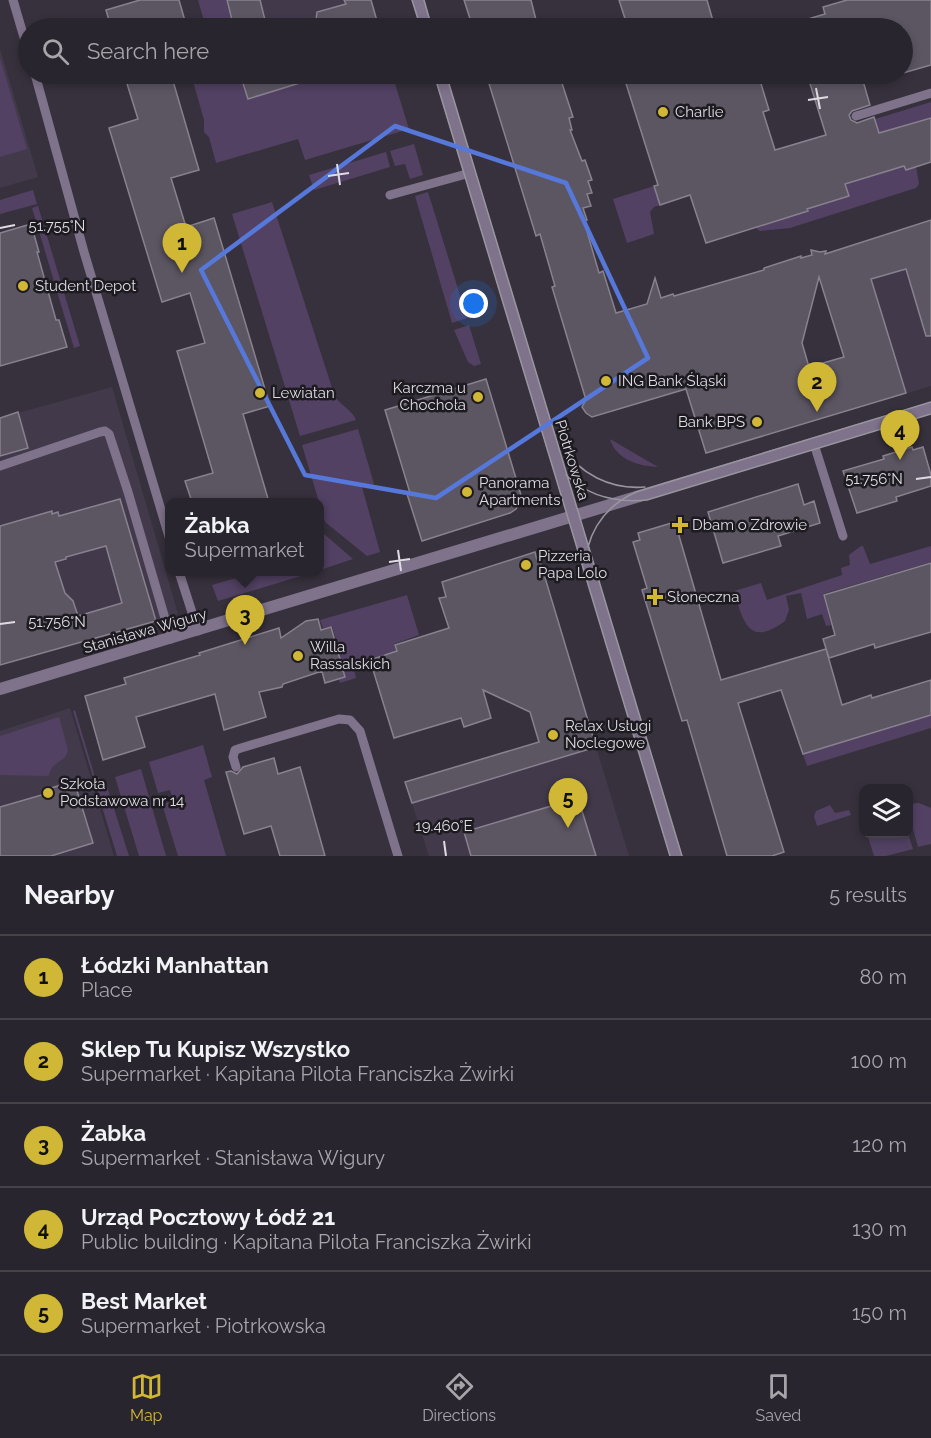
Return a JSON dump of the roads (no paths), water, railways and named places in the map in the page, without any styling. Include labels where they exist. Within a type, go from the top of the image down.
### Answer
[{"type":"street","points":[[418,0],[423,18]]},
{"type":"street","name":"Piotrkowska","points":[[443,84],[676,856]]},
{"type":"street","name":"Stanisława Wigury","points":[[0,689],[931,408]]},
{"type":"lane","points":[[13,0],[18,18]]},
{"type":"lane","points":[[38,84],[65,175],[84,252],[165,523]]},
{"type":"lane","points":[[856,116],[931,93]]},
{"type":"lane","points":[[390,195],[470,173]]},
{"type":"lane","points":[[0,466],[100,432],[105,431],[109,434],[171,639]]},
{"type":"lane","points":[[814,444],[843,536]]},
{"type":"lane","points":[[180,576],[198,631]]},
{"type":"lane","points":[[236,766],[233,757],[234,750],[339,719],[350,720],[360,732],[398,856]]},
{"type":"tram line","points":[[412,0],[418,18]]},
{"type":"tram line","points":[[424,0],[429,18]]},
{"type":"tram line","points":[[437,84],[670,856]]},
{"type":"tram line","points":[[449,84],[682,856]]},
{"type":"tram line","points":[[588,547],[595,529],[612,507],[636,492],[931,402]]},
{"type":"tram line","points":[[566,475],[584,489],[604,497],[647,500],[931,414]]},
{"type":"tram line","points":[[561,445],[577,464],[597,478],[620,486],[645,487]]},
{"type":"place","name":"Charlie","points":[[663,112]]},
{"type":"place","name":"Łódzki Manhattan","points":[[182,273]]},
{"type":"place","name":"Student Depot","points":[[23,286]]},
{"type":"place","name":"ING Bank Śląski","points":[[606,381]]},
{"type":"place","name":"Lewiatan","points":[[260,393]]},
{"type":"place","name":"Karczma u Chochoła","points":[[478,397]]},
{"type":"place","name":"Sklep Tu Kupisz Wszystko","points":[[817,412]]},
{"type":"place","name":"Bank BPS","points":[[757,422]]},
{"type":"place","name":"Urząd Pocztowy Łódź 21","points":[[900,460]]},
{"type":"place","name":"Panorama Apartments","points":[[467,492]]},
{"type":"place","name":"Dbam o Zdrowie","points":[[680,525]]},
{"type":"place","name":"Pizzeria Papa Lolo","points":[[526,565]]},
{"type":"place","name":"Słoneczna","points":[[655,597]]},
{"type":"place","name":"Żabka","points":[[245,645]]},
{"type":"place","name":"Willa Rassalskich","points":[[298,656]]},
{"type":"place","name":"Relax Usługi Noclegowe","points":[[553,735]]},
{"type":"place","name":"Szkoła Podstawowa nr 14","points":[[48,793]]},
{"type":"place","name":"Best Market","points":[[568,828]]}]
